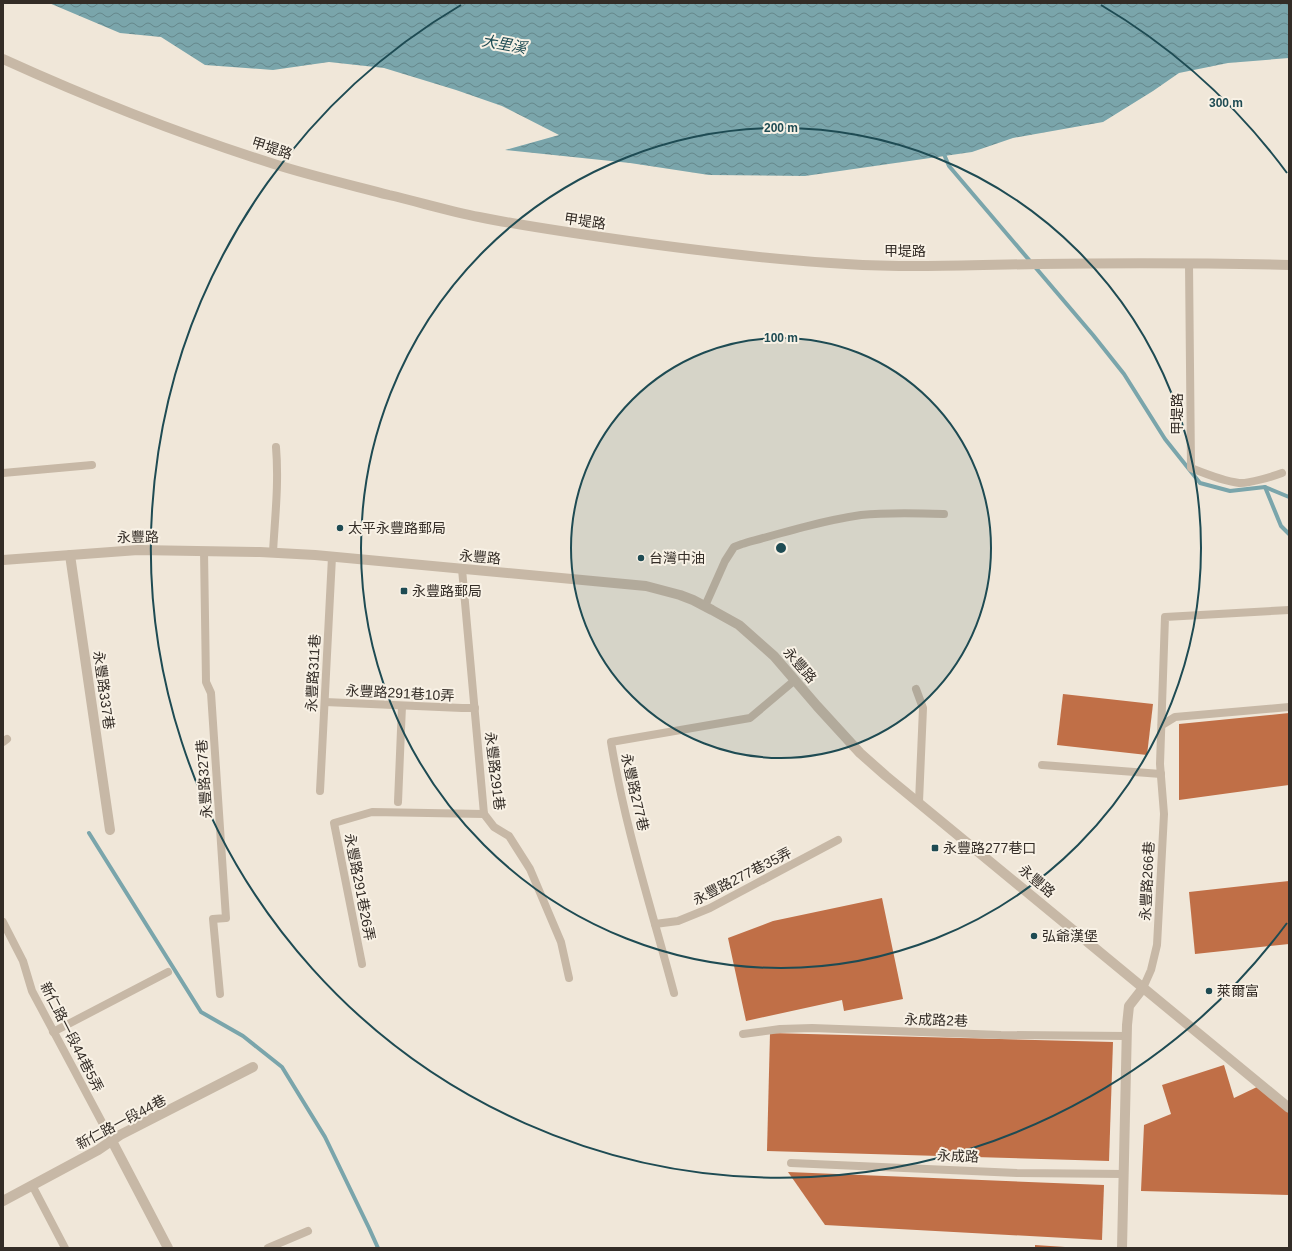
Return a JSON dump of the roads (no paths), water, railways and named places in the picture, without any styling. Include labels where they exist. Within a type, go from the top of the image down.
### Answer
[{"type":"street","name":"甲堤路","points":[[3,59],[38,75],[147,119],[261,159],[335,181],[476,216],[559,232],[678,248],[846,264],[896,266],[1038,264],[1289,265]]},
{"type":"street","name":"永豐路","points":[[3,560],[138,550],[273,552],[646,586],[680,595],[705,606],[739,625],[774,656],[860,753],[1289,1108]]},
{"type":"street","name":"永豐路337巷","points":[[70,555],[110,830]]},
{"type":"street","points":[[1122,1248],[1129,1006],[1143,988]]},
{"type":"street","name":"新仁路一段44巷","points":[[3,1201],[112,1141],[120,1135],[253,1067]]},
{"type":"street","points":[[112,1141],[168,1248]]},
{"type":"lane","name":"甲堤路","points":[[1189,264],[1191,468],[1241,483],[1282,473]]},
{"type":"lane","points":[[273,552],[278,488],[276,447]]},
{"type":"lane","points":[[3,473],[92,465]]},
{"type":"lane","points":[[705,606],[725,561],[734,547],[813,525],[860,515],[887,513],[944,514]]},
{"type":"lane","name":"永豐路327巷","points":[[204,551],[206,682],[211,693],[226,918],[213,919],[220,994]]},
{"type":"lane","name":"永豐路311巷","points":[[320,791],[332,557]]},
{"type":"lane","name":"永豐路291巷","points":[[462,569],[484,814],[494,827],[509,836],[530,869],[561,942],[569,978]]},
{"type":"lane","name":"永豐路266巷","points":[[1143,988],[1151,970],[1157,945],[1164,814],[1160,764],[1165,617],[1289,610]]},
{"type":"lane","name":"永豐路277巷","points":[[674,994],[626,819],[611,742],[750,718],[795,680]]},
{"type":"lane","points":[[916,689],[923,708],[919,802]]},
{"type":"lane","name":"永豐路291巷10弄","points":[[325,702],[475,708]]},
{"type":"lane","points":[[398,802],[402,706]]},
{"type":"lane","points":[[1162,725],[1175,717],[1289,707]]},
{"type":"lane","points":[[1042,765],[1161,774]]},
{"type":"lane","name":"永豐路291巷26弄","points":[[362,964],[334,823],[372,812],[484,814]]},
{"type":"lane","name":"永豐路277巷35弄","points":[[655,924],[678,921],[710,908],[838,840]]},
{"type":"lane","name":"新仁路一段44巷5弄","points":[[3,922],[23,961],[32,991],[112,1141]]},
{"type":"lane","points":[[53,1032],[168,972]]},
{"type":"lane","name":"永成路2巷","points":[[744,1034],[780,1029],[812,1028],[1001,1035],[1127,1036]]},
{"type":"lane","name":"永成路","points":[[791,1163],[1017,1172],[1124,1174]]},
{"type":"lane","points":[[32,1185],[65,1248]]},
{"type":"lane","points":[[268,1248],[308,1231]]},
{"type":"water","name":"大里溪","points":[[49,3],[1289,3],[1289,58],[1228,63],[1179,73],[1103,122],[1013,138],[972,152],[805,176],[709,175],[630,163],[505,150],[559,135],[502,106],[384,68],[329,62],[273,70],[205,65],[161,37],[120,33]]},
{"type":"waterway","points":[[943,152],[949,166],[1093,335],[1124,374],[1165,439],[1200,483],[1230,491],[1265,487],[1289,497]]},
{"type":"waterway","points":[[1265,487],[1281,526],[1289,534]]},
{"type":"waterway","points":[[89,833],[201,1012],[243,1036],[282,1067],[325,1137],[378,1248]]},
{"type":"place","name":"太平永豐路郵局","points":[[340,528]]},
{"type":"place","name":"台灣中油","points":[[641,558]]},
{"type":"place","name":"永豐路郵局","points":[[404,591]]},
{"type":"place","name":"永豐路277巷口","points":[[935,848]]},
{"type":"place","name":"弘爺漢堡","points":[[1034,936]]},
{"type":"place","name":"萊爾富","points":[[1209,991]]}]
